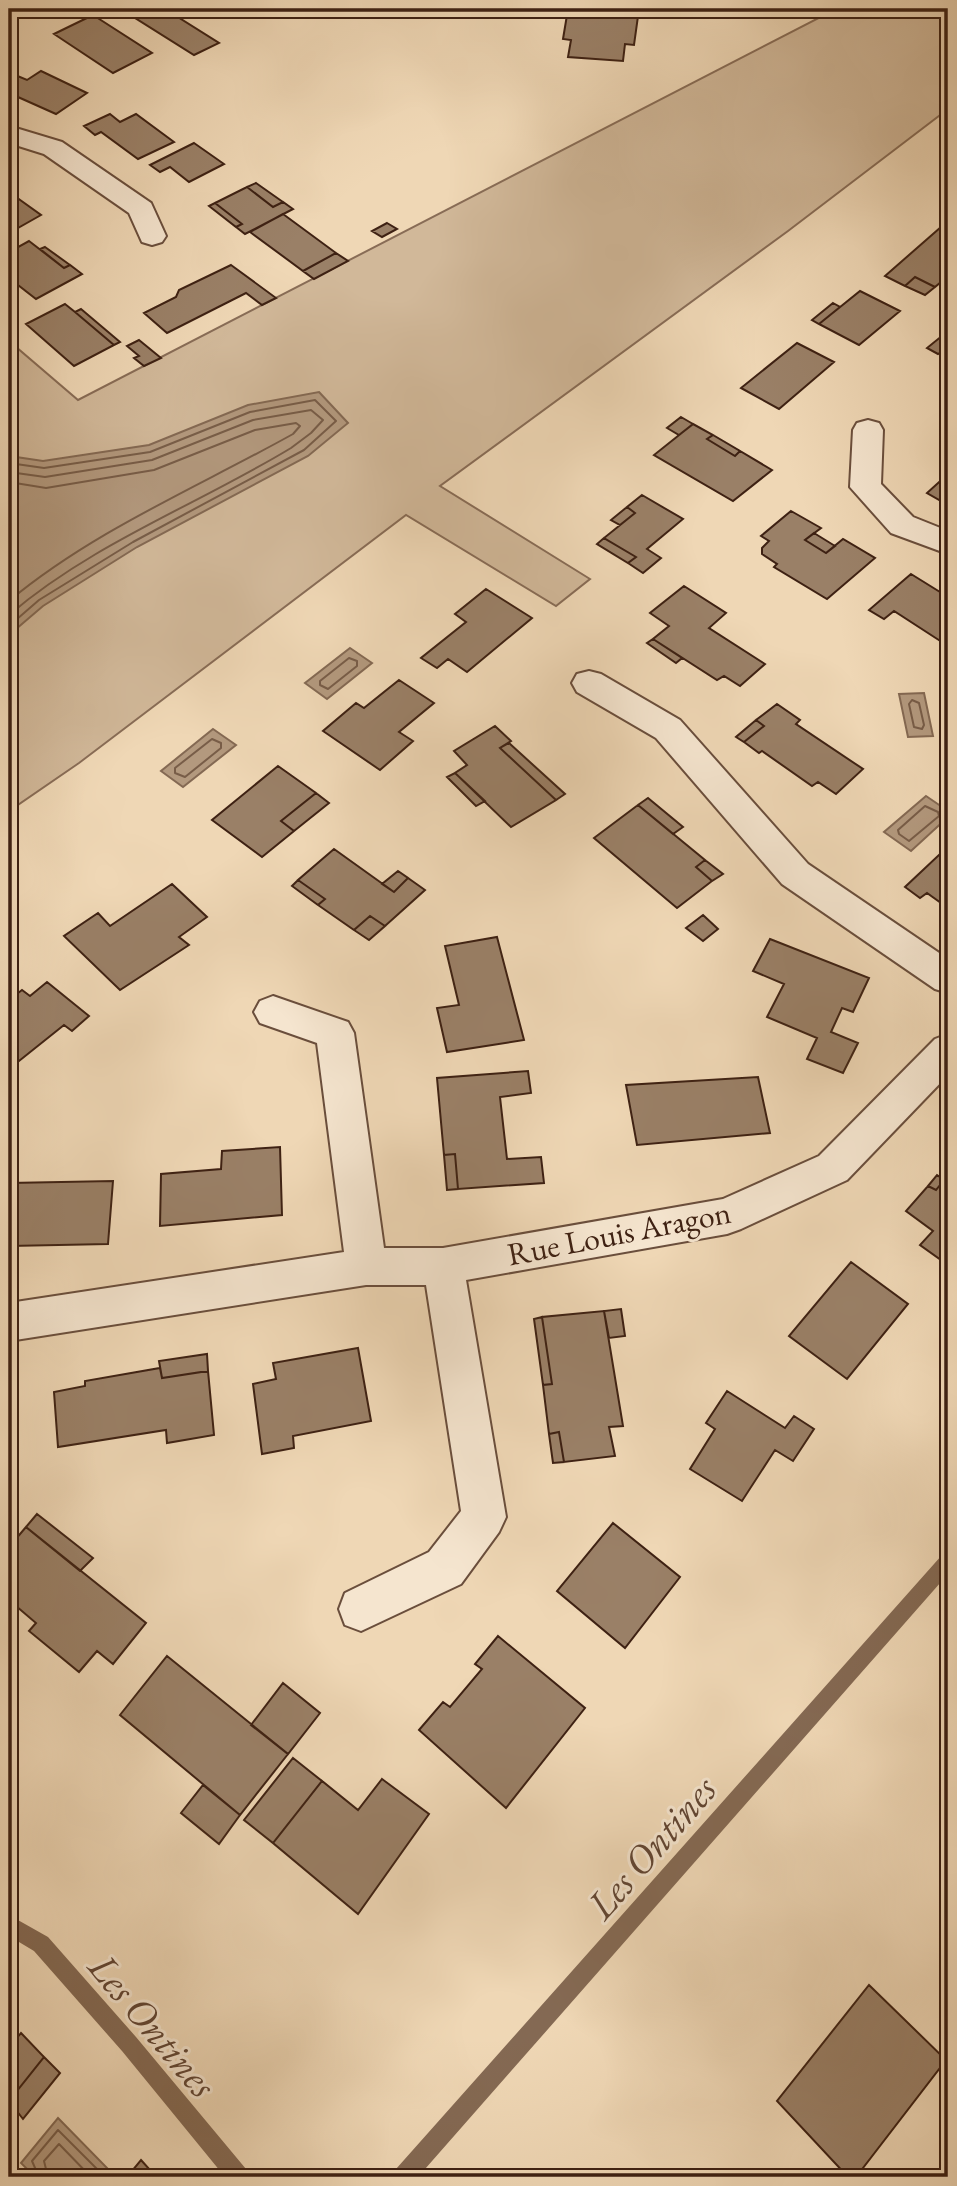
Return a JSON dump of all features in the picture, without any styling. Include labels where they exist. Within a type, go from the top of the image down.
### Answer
[{"type":"street","points":[[9,134],[53,148],[141,209],[152,236]]},
{"type":"street","points":[[868,430],[864,487],[902,524],[948,542]]},
{"type":"street","points":[[589,683],[668,729],[795,874],[948,978]]},
{"type":"street","points":[[272,1012],[335,1033],[366,1267]]},
{"type":"street","name":"Rue Louis Aragon","points":[[9,1322],[366,1267],[443,1266],[727,1216],[833,1168],[948,1050]]},
{"type":"street","points":[[361,1609],[445,1569],[484,1517],[443,1266]]},
{"type":"shaded area","points":[[836,9],[948,9],[948,109],[788,231],[440,486],[590,579],[556,606],[406,515],[79,763],[9,811],[9,341],[78,400]]},
{"type":"water","points":[[319,392],[348,423],[308,456],[137,547],[43,606],[9,635],[9,456],[43,461],[149,445],[248,405]]},
{"type":"water","points":[[350,648],[372,663],[327,699],[305,683]]},
{"type":"water","points":[[924,693],[933,736],[908,737],[899,694]]},
{"type":"water","points":[[213,729],[236,745],[183,787],[161,771]]},
{"type":"water","points":[[926,796],[948,811],[948,817],[911,851],[884,832]]},
{"type":"water","points":[[58,2118],[110,2171],[105,2177],[35,2177],[21,2163]]},
{"type":"building","points":[[146,9],[165,9],[219,43],[194,55],[132,16]]},
{"type":"building","points":[[400,9],[454,9],[452,15],[400,12]]},
{"type":"building","points":[[568,9],[639,9],[634,45],[625,44],[623,61],[568,57],[571,40],[563,39]]},
{"type":"building","points":[[93,15],[152,53],[113,73],[54,34]]},
{"type":"building","points":[[41,71],[87,93],[56,114],[9,93],[9,79],[15,75],[27,80]]},
{"type":"building","points":[[110,114],[120,122],[136,114],[174,142],[138,159],[101,132],[95,135],[84,126]]},
{"type":"building","points":[[194,143],[224,164],[189,182],[170,167],[160,172],[150,165]]},
{"type":"building","points":[[256,183],[283,202],[273,207],[247,187]]},
{"type":"building","points":[[247,187],[273,207],[283,202],[293,209],[245,234],[236,227],[242,224],[215,203]]},
{"type":"building","points":[[9,192],[41,215],[9,233]]},
{"type":"building","points":[[215,203],[242,224],[236,227],[209,206]]},
{"type":"building","points":[[283,214],[336,253],[303,271],[250,232]]},
{"type":"building","points":[[387,223],[397,229],[382,237],[372,231]]},
{"type":"building","points":[[941,227],[948,231],[948,276],[935,287],[915,277],[905,286],[885,276]]},
{"type":"building","points":[[29,241],[64,268],[70,265],[82,274],[36,299],[9,278],[9,252]]},
{"type":"building","points":[[45,247],[70,265],[64,268],[40,249]]},
{"type":"building","points":[[336,253],[348,261],[314,279],[303,271]]},
{"type":"building","points":[[231,265],[276,298],[262,305],[246,293],[167,333],[144,313],[176,297],[179,290]]},
{"type":"building","points":[[915,277],[935,287],[925,295],[905,286]]},
{"type":"building","points":[[860,291],[900,311],[859,345],[819,324]]},
{"type":"building","points":[[833,303],[840,307],[819,324],[812,320]]},
{"type":"building","points":[[65,304],[114,345],[74,366],[26,324]]},
{"type":"building","points":[[81,309],[120,342],[114,345],[75,312]]},
{"type":"building","points":[[948,331],[948,353],[943,351],[938,354],[927,348]]},
{"type":"building","points":[[139,340],[161,358],[144,366],[134,358],[139,356],[127,346]]},
{"type":"building","points":[[797,343],[834,362],[779,409],[741,388]]},
{"type":"building","points":[[681,417],[693,424],[679,435],[667,428]]},
{"type":"building","points":[[693,424],[713,435],[707,439],[735,456],[740,451],[772,470],[733,501],[654,455]]},
{"type":"building","points":[[713,435],[740,451],[735,456],[707,439]]},
{"type":"building","points":[[948,474],[948,505],[927,493]]},
{"type":"building","points":[[642,495],[683,519],[647,549],[661,558],[643,573],[628,563],[636,557],[604,538],[635,513],[627,507]]},
{"type":"building","points":[[627,507],[635,513],[620,525],[611,520]]},
{"type":"building","points":[[791,511],[821,528],[805,540],[826,553],[843,539],[875,558],[827,599],[774,567],[777,564],[762,554],[762,548],[769,541],[761,536]]},
{"type":"building","points":[[814,533],[835,546],[826,553],[805,540]]},
{"type":"building","points":[[604,538],[636,557],[628,563],[597,544]]},
{"type":"building","points":[[911,574],[948,597],[948,646],[894,611],[884,619],[869,610]]},
{"type":"building","points":[[684,586],[726,613],[709,628],[765,664],[740,686],[724,676],[717,680],[653,639],[669,626],[650,613]]},
{"type":"building","points":[[486,589],[532,618],[467,672],[448,659],[437,668],[421,658],[466,622],[455,614]]},
{"type":"building","points":[[653,639],[682,658],[676,663],[647,643]]},
{"type":"building","points":[[399,680],[434,703],[399,732],[413,741],[380,770],[323,731],[356,703],[364,708]]},
{"type":"building","points":[[777,704],[800,720],[796,724],[863,769],[836,794],[818,782],[812,786],[762,751],[759,753],[744,742],[764,726],[756,720]]},
{"type":"building","points":[[756,720],[764,726],[744,742],[736,737]]},
{"type":"building","points":[[495,726],[511,741],[500,748],[556,800],[511,827],[455,773],[467,765],[454,751]]},
{"type":"building","points":[[509,743],[565,794],[556,800],[500,748]]},
{"type":"building","points":[[278,766],[316,793],[281,821],[294,831],[262,857],[212,820]]},
{"type":"building","points":[[455,773],[485,801],[476,806],[447,777]]},
{"type":"building","points":[[316,793],[329,803],[294,831],[281,821]]},
{"type":"building","points":[[648,798],[683,827],[673,834],[638,805]]},
{"type":"building","points":[[638,805],[705,860],[696,867],[712,881],[677,908],[594,838]]},
{"type":"building","points":[[334,849],[394,892],[408,878],[425,890],[385,926],[370,916],[354,930],[318,905],[325,899],[298,880]]},
{"type":"building","points":[[940,854],[948,860],[948,908],[927,893],[920,898],[905,887]]},
{"type":"building","points":[[705,860],[723,874],[712,881],[696,867]]},
{"type":"building","points":[[398,871],[408,878],[394,892],[382,884]]},
{"type":"building","points":[[298,880],[325,899],[318,905],[292,886]]},
{"type":"building","points":[[172,884],[207,917],[179,937],[189,945],[120,990],[64,936],[98,913],[110,926]]},
{"type":"building","points":[[703,915],[718,929],[703,941],[686,928]]},
{"type":"building","points":[[370,916],[385,926],[369,940],[354,930]]},
{"type":"building","points":[[497,937],[524,1040],[447,1052],[437,1008],[459,1005],[445,946]]},
{"type":"building","points":[[770,939],[869,978],[853,1012],[842,1008],[831,1032],[858,1043],[843,1073],[807,1059],[817,1038],[767,1017],[784,984],[753,971]]},
{"type":"building","points":[[47,982],[89,1016],[72,1031],[64,1025],[9,1069],[9,1000],[22,990],[30,996]]},
{"type":"building","points":[[528,1071],[531,1093],[500,1097],[507,1159],[541,1157],[544,1183],[458,1189],[455,1154],[444,1155],[437,1078]]},
{"type":"building","points":[[758,1077],[770,1133],[637,1145],[626,1085]]},
{"type":"building","points":[[280,1147],[282,1215],[160,1226],[161,1174],[221,1169],[222,1151]]},
{"type":"building","points":[[455,1154],[458,1189],[447,1190],[444,1155]]},
{"type":"building","points":[[937,1175],[944,1180],[936,1190],[928,1186]]},
{"type":"building","points":[[948,1175],[948,1265],[920,1245],[933,1231],[906,1211],[928,1186],[936,1190]]},
{"type":"building","points":[[113,1181],[108,1244],[9,1246],[9,1183]]},
{"type":"building","points":[[851,1262],[908,1304],[847,1379],[789,1336]]},
{"type":"building","points":[[621,1309],[625,1336],[609,1338],[604,1311]]},
{"type":"building","points":[[604,1311],[623,1426],[609,1427],[615,1456],[564,1462],[559,1432],[549,1434],[543,1385],[552,1384],[542,1317]]},
{"type":"building","points":[[542,1317],[552,1384],[543,1385],[534,1319]]},
{"type":"building","points":[[358,1348],[371,1421],[293,1436],[294,1448],[262,1454],[253,1384],[276,1379],[273,1363]]},
{"type":"building","points":[[207,1354],[208,1371],[162,1378],[159,1361]]},
{"type":"building","points":[[160,1368],[162,1378],[208,1371],[214,1435],[167,1443],[166,1430],[58,1447],[54,1392],[85,1386],[85,1381]]},
{"type":"building","points":[[727,1391],[785,1428],[794,1416],[814,1429],[793,1461],[775,1450],[742,1501],[690,1469],[715,1429],[706,1423]]},
{"type":"building","points":[[559,1432],[564,1462],[553,1463],[549,1434]]},
{"type":"building","points":[[37,1514],[93,1558],[80,1571],[26,1527]]},
{"type":"building","points":[[613,1523],[680,1577],[625,1648],[557,1591]]},
{"type":"building","points":[[26,1527],[146,1623],[113,1664],[97,1651],[79,1672],[29,1631],[36,1623],[9,1600],[9,1547]]},
{"type":"building","points":[[498,1636],[585,1708],[506,1808],[419,1730],[443,1702],[450,1707],[482,1669],[475,1664]]},
{"type":"building","points":[[167,1656],[288,1754],[240,1815],[120,1715]]},
{"type":"building","points":[[283,1683],[320,1713],[288,1754],[251,1725]]},
{"type":"building","points":[[293,1758],[322,1781],[273,1843],[244,1820]]},
{"type":"building","points":[[382,1779],[429,1814],[358,1914],[273,1843],[322,1781],[358,1810]]},
{"type":"building","points":[[203,1785],[240,1815],[219,1844],[181,1813]]},
{"type":"building","points":[[869,1985],[946,2060],[856,2177],[848,2177],[777,2101]]},
{"type":"building","points":[[21,2033],[44,2057],[9,2101],[9,2048]]},
{"type":"building","points":[[44,2057],[60,2073],[23,2119],[9,2101]]},
{"type":"building","points":[[141,2160],[151,2171],[147,2177],[127,2177]]},
{"type":"waterway","name":"Les Ontines","points":[[404,2177],[948,1561]]},
{"type":"waterway","name":"Les Ontines","points":[[9,1925],[41,1944],[129,2044],[238,2177]]}]
